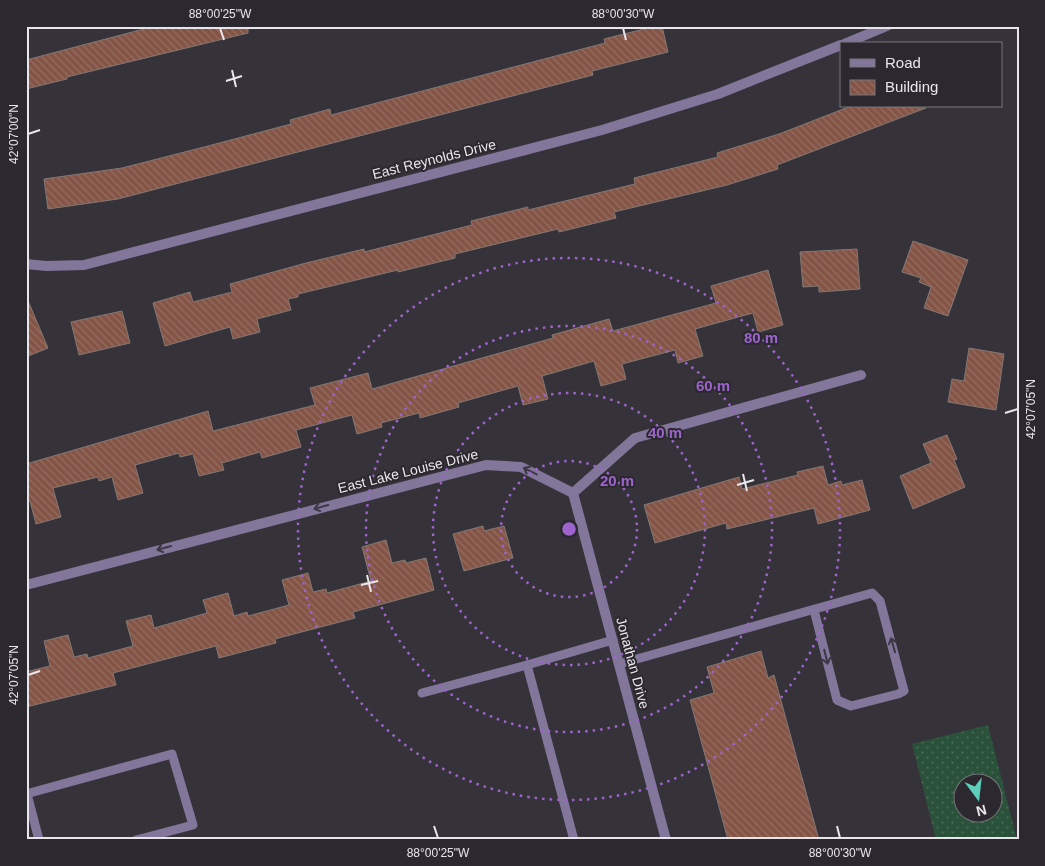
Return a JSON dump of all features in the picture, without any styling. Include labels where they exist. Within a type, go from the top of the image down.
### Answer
[{"type":"street","name":"East Reynolds Drive","points":[[847,42],[887,26]]},
{"type":"street","name":"East Reynolds Drive","points":[[26,264],[46,266],[84,265],[602,130],[718,94],[840,45]]},
{"type":"street","points":[[573,493],[635,438],[861,375]]},
{"type":"street","name":"East Lake Louise Drive","points":[[26,585],[486,465],[521,467],[573,493]]},
{"type":"street","name":"Jonathan Drive","points":[[573,493],[666,840]]},
{"type":"lane","points":[[619,664],[814,610],[872,594],[880,600],[904,690],[898,694],[852,706],[842,704],[837,700],[814,610]]},
{"type":"lane","points":[[422,692],[527,665],[613,640]]},
{"type":"lane","points":[[527,665],[574,840]]},
{"type":"lane","points":[[39,840],[27,794],[172,754],[193,825],[136,840]]},
{"type":"green space","points":[[988,725],[1000,774],[952,774],[952,824],[1002,824],[1002,781],[1017,840],[936,840],[912,744]]},
{"type":"building","points":[[155,26],[248,26],[248,33],[67,77],[67,79],[26,89],[26,60]]},
{"type":"building","points":[[662,26],[668,52],[592,71],[593,75],[118,199],[48,209],[44,179],[122,168],[291,124],[290,120],[330,109],[331,115],[605,43],[604,39]]},
{"type":"building","points":[[846,108],[926,108],[777,165],[778,169],[727,185],[614,212],[616,218],[559,232],[558,229],[455,254],[455,258],[298,294],[298,297],[288,299],[291,310],[257,319],[260,332],[233,339],[230,327],[165,346],[153,303],[190,292],[193,302],[232,292],[230,284],[306,263],[364,249],[364,252],[472,225],[471,221],[528,207],[528,210],[635,184],[634,178],[718,157],[717,153],[779,134]]},
{"type":"building","points":[[913,241],[968,260],[948,316],[924,308],[931,287],[919,282],[921,278],[902,272]]},
{"type":"building","points":[[857,249],[860,289],[819,292],[819,286],[803,287],[800,252]]},
{"type":"building","points":[[768,270],[783,325],[758,332],[753,313],[695,329],[703,356],[678,363],[675,350],[622,364],[626,379],[601,386],[594,361],[542,376],[548,399],[523,405],[518,386],[458,403],[459,407],[420,418],[419,413],[381,423],[382,427],[357,434],[352,415],[296,430],[301,447],[262,458],[260,452],[222,463],[224,470],[199,476],[193,454],[180,457],[179,453],[135,465],[143,493],[118,500],[112,477],[99,481],[98,477],[53,488],[61,517],[36,524],[30,501],[26,502],[26,464],[208,411],[213,431],[315,405],[310,388],[368,373],[372,389],[553,338],[552,335],[609,319],[613,331],[716,303],[711,286]]},
{"type":"building","points":[[26,296],[48,348],[26,357]]},
{"type":"building","points":[[122,311],[130,343],[79,355],[71,322]]},
{"type":"building","points":[[969,348],[1004,354],[996,410],[948,402],[952,379],[964,381]]},
{"type":"building","points":[[947,435],[957,459],[954,460],[965,487],[913,509],[900,476],[931,463],[923,444]]},
{"type":"building","points":[[823,466],[828,485],[841,481],[842,485],[862,480],[870,510],[818,524],[814,508],[727,529],[726,523],[655,543],[644,505],[739,477],[742,489],[798,475],[797,472]]},
{"type":"building","points":[[483,526],[484,531],[504,526],[513,558],[464,571],[453,534]]},
{"type":"building","points":[[386,540],[392,563],[405,560],[406,563],[426,558],[434,590],[353,612],[355,618],[275,639],[276,643],[219,658],[216,646],[113,673],[116,685],[26,707],[26,672],[50,666],[44,641],[68,635],[74,657],[87,654],[88,658],[133,646],[126,621],[151,615],[154,628],[207,613],[203,600],[228,593],[234,616],[247,612],[248,616],[289,605],[282,580],[308,573],[313,592],[326,589],[327,593],[371,581],[362,547]]},
{"type":"building","points":[[761,651],[768,678],[774,675],[819,840],[728,840],[690,700],[714,693],[707,667]]}]
